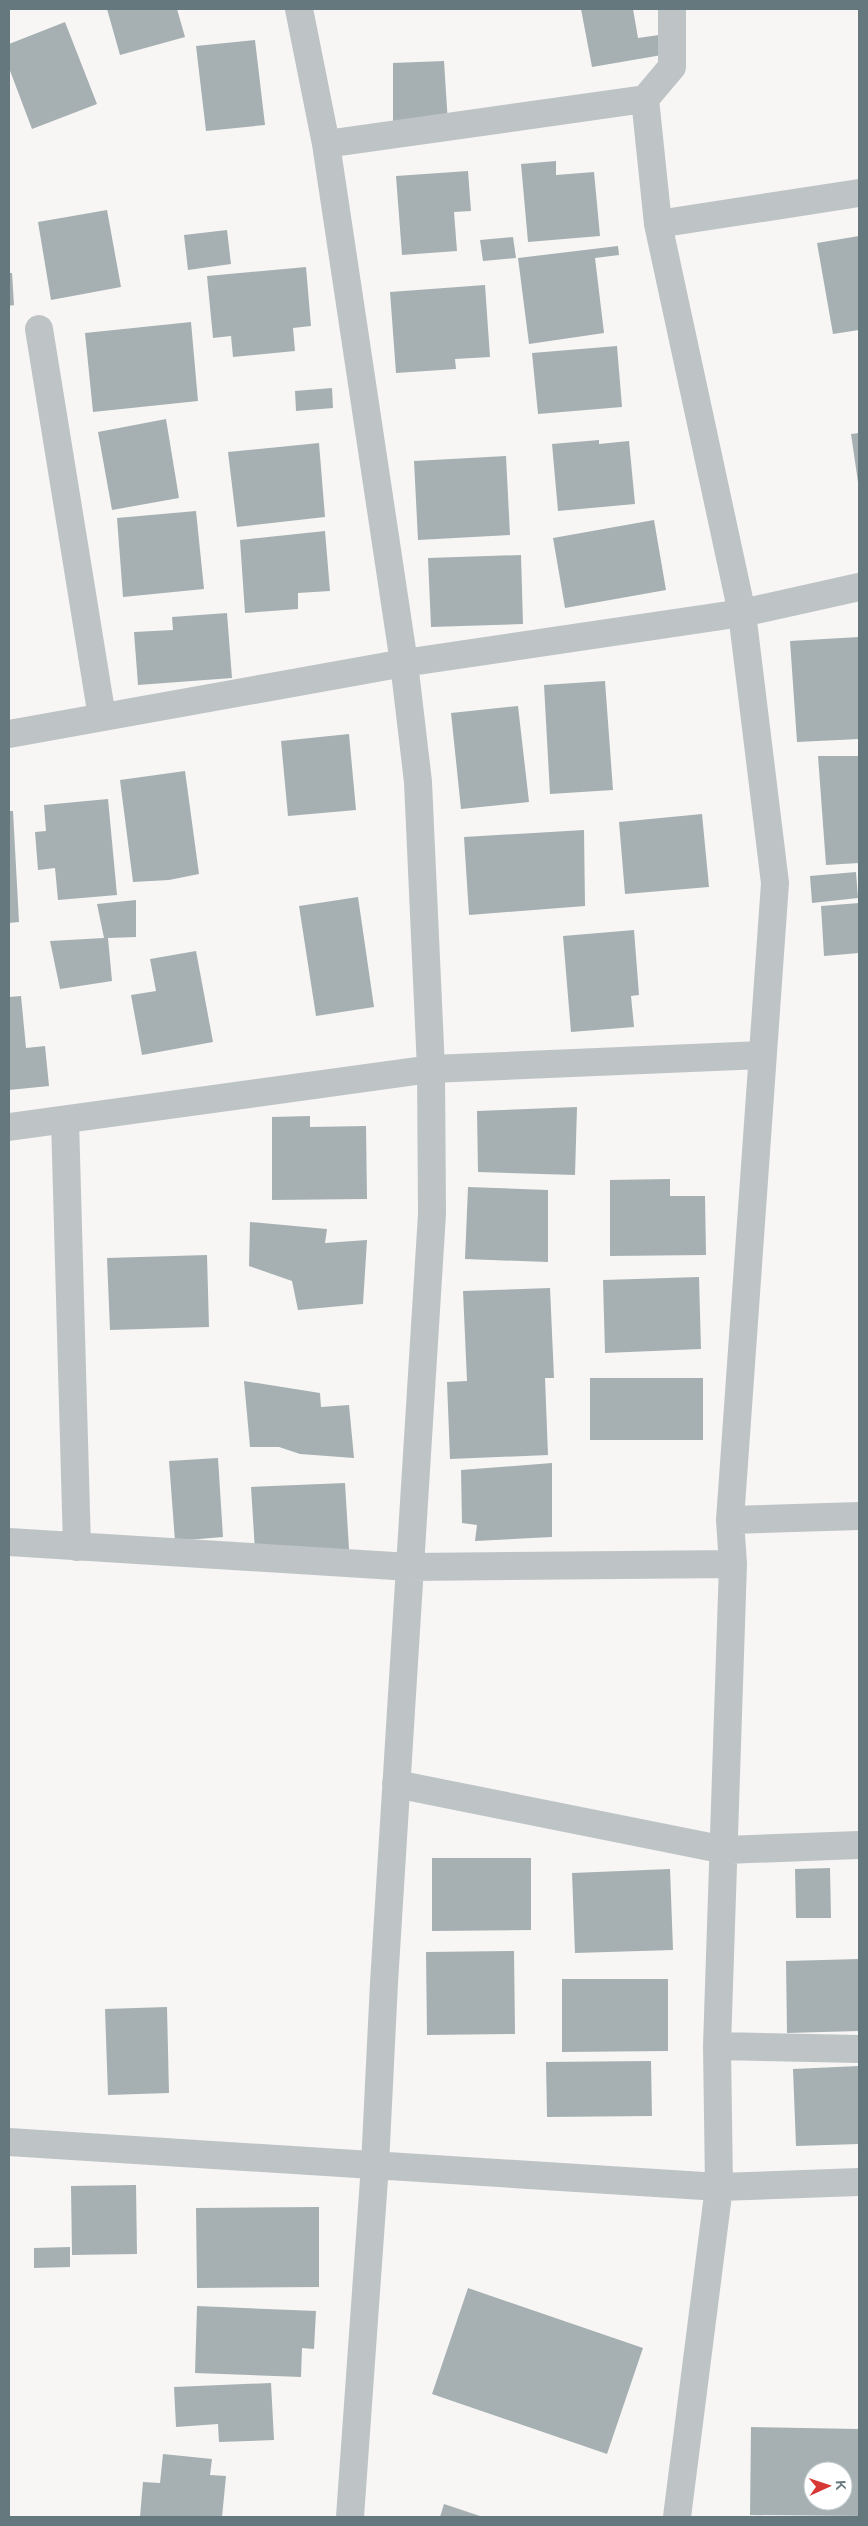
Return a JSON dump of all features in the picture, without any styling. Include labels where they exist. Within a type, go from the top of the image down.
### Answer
[{"type":"street","points":[[299,9],[326,144],[404,663],[418,782],[431,1070],[432,1214],[396,1784],[375,2165],[350,2517]]},
{"type":"street","points":[[326,144],[645,99],[672,67],[672,9]]},
{"type":"street","points":[[645,99],[658,224],[742,613],[775,883],[730,1520],[733,1564],[717,2046],[719,2187],[677,2517]]},
{"type":"street","points":[[658,224],[859,193]]},
{"type":"street","points":[[39,330],[102,717]]},
{"type":"street","points":[[9,734],[404,663],[742,613],[859,587]]},
{"type":"street","points":[[9,1127],[431,1070],[762,1055]]},
{"type":"street","points":[[65,1120],[77,1547]]},
{"type":"street","points":[[730,1520],[859,1516]]},
{"type":"street","points":[[9,1542],[410,1567],[733,1564]]},
{"type":"street","points":[[396,1784],[725,1850],[859,1845]]},
{"type":"street","points":[[717,2046],[859,2048]]},
{"type":"street","points":[[9,2142],[719,2187],[859,2182]]},
{"type":"building","points":[[107,9],[177,9],[185,37],[120,55]]},
{"type":"building","points":[[581,9],[633,9],[638,38],[659,35],[662,55],[592,67]]},
{"type":"building","points":[[65,22],[97,104],[32,129],[9,68],[9,44]]},
{"type":"building","points":[[255,40],[265,125],[206,131],[196,46]]},
{"type":"building","points":[[444,61],[448,124],[393,125],[393,63]]},
{"type":"building","points":[[556,161],[556,175],[594,172],[600,236],[528,242],[521,164]]},
{"type":"building","points":[[468,171],[471,211],[454,212],[457,251],[402,255],[396,176]]},
{"type":"building","points":[[107,210],[121,287],[51,300],[38,222]]},
{"type":"building","points":[[227,230],[231,264],[188,270],[184,235]]},
{"type":"building","points":[[859,236],[859,330],[833,334],[817,243]]},
{"type":"building","points":[[513,237],[516,258],[483,261],[480,240]]},
{"type":"building","points":[[618,246],[619,255],[595,258],[604,333],[529,344],[518,258]]},
{"type":"building","points":[[306,267],[311,326],[293,328],[295,351],[233,357],[231,336],[213,338],[207,276]]},
{"type":"building","points":[[9,273],[12,273],[14,305],[9,306]]},
{"type":"building","points":[[485,285],[490,357],[455,359],[456,369],[396,373],[390,292]]},
{"type":"building","points":[[191,322],[198,401],[93,412],[85,333]]},
{"type":"building","points":[[617,346],[622,407],[538,414],[532,353]]},
{"type":"building","points":[[332,388],[333,408],[296,411],[295,391]]},
{"type":"building","points":[[166,419],[179,498],[112,510],[98,432]]},
{"type":"building","points":[[859,433],[859,482],[858,482],[851,434]]},
{"type":"building","points":[[599,440],[599,444],[629,441],[635,504],[558,511],[552,444]]},
{"type":"building","points":[[319,443],[325,517],[237,527],[228,452]]},
{"type":"building","points":[[506,456],[510,535],[418,540],[414,461]]},
{"type":"building","points":[[196,511],[204,589],[123,597],[117,518]]},
{"type":"building","points":[[654,520],[666,590],[565,608],[553,538]]},
{"type":"building","points":[[325,531],[330,591],[298,593],[298,609],[245,613],[240,540]]},
{"type":"building","points":[[521,555],[523,624],[431,627],[428,558]]},
{"type":"building","points":[[227,613],[232,678],[138,685],[134,632],[173,630],[172,617]]},
{"type":"building","points":[[859,637],[859,739],[797,742],[790,641]]},
{"type":"building","points":[[605,681],[613,790],[550,794],[544,685]]},
{"type":"building","points":[[518,706],[529,802],[461,809],[451,713]]},
{"type":"building","points":[[349,734],[356,810],[288,816],[281,741]]},
{"type":"building","points":[[818,756],[859,756],[859,863],[826,865]]},
{"type":"building","points":[[185,771],[199,874],[169,880],[133,882],[120,780]]},
{"type":"building","points":[[108,799],[117,895],[58,900],[55,868],[38,870],[35,832],[46,831],[44,805]]},
{"type":"building","points":[[9,811],[13,811],[19,922],[9,923]]},
{"type":"building","points":[[702,814],[709,887],[625,894],[619,822]]},
{"type":"building","points":[[584,830],[585,906],[469,915],[464,837]]},
{"type":"building","points":[[856,872],[858,898],[812,903],[810,876]]},
{"type":"building","points":[[358,897],[374,1007],[316,1016],[299,906]]},
{"type":"building","points":[[136,900],[136,937],[108,938],[112,981],[60,989],[50,941],[104,938],[97,904]]},
{"type":"building","points":[[859,903],[859,953],[824,956],[821,906]]},
{"type":"building","points":[[634,930],[639,995],[631,996],[634,1027],[571,1032],[563,936]]},
{"type":"building","points":[[196,951],[213,1042],[142,1055],[131,995],[156,991],[150,959]]},
{"type":"building","points":[[21,996],[26,1048],[45,1046],[49,1086],[9,1090],[9,997]]},
{"type":"building","points":[[577,1107],[575,1175],[478,1172],[477,1111]]},
{"type":"building","points":[[310,1116],[310,1127],[366,1126],[367,1199],[272,1200],[272,1117]]},
{"type":"building","points":[[670,1179],[670,1196],[705,1196],[706,1255],[610,1256],[610,1180]]},
{"type":"building","points":[[468,1187],[548,1190],[548,1262],[465,1259]]},
{"type":"building","points":[[250,1222],[327,1229],[325,1243],[367,1240],[363,1304],[298,1310],[292,1281],[249,1266]]},
{"type":"building","points":[[207,1255],[209,1327],[110,1330],[107,1258]]},
{"type":"building","points":[[699,1277],[701,1349],[605,1353],[603,1280]]},
{"type":"building","points":[[550,1288],[554,1378],[545,1378],[548,1455],[450,1459],[447,1382],[467,1381],[463,1291]]},
{"type":"building","points":[[590,1378],[703,1378],[703,1440],[590,1440]]},
{"type":"building","points":[[244,1381],[320,1393],[321,1407],[349,1405],[354,1458],[300,1454],[279,1447],[250,1447]]},
{"type":"building","points":[[218,1458],[223,1537],[175,1541],[169,1461]]},
{"type":"building","points":[[552,1463],[552,1537],[475,1541],[477,1525],[462,1523],[461,1470]]},
{"type":"building","points":[[345,1483],[349,1549],[255,1551],[251,1487]]},
{"type":"building","points":[[432,1858],[531,1858],[531,1930],[432,1931]]},
{"type":"building","points":[[830,1868],[831,1918],[796,1918],[795,1869]]},
{"type":"building","points":[[670,1869],[673,1950],[575,1953],[572,1873]]},
{"type":"building","points":[[514,1951],[515,2034],[427,2035],[426,1952]]},
{"type":"building","points":[[859,1959],[859,2031],[787,2033],[786,1961]]},
{"type":"building","points":[[562,1979],[668,1979],[668,2051],[562,2052]]},
{"type":"building","points":[[167,2007],[169,2093],[108,2095],[105,2009]]},
{"type":"building","points":[[651,2061],[652,2116],[547,2117],[546,2062]]},
{"type":"building","points":[[859,2066],[859,2144],[796,2146],[793,2069]]},
{"type":"building","points":[[136,2185],[137,2254],[72,2255],[71,2186]]},
{"type":"building","points":[[319,2207],[319,2287],[197,2288],[196,2208]]},
{"type":"building","points":[[70,2247],[70,2267],[34,2268],[34,2248]]},
{"type":"building","points":[[468,2288],[643,2348],[607,2454],[432,2394]]},
{"type":"building","points":[[197,2306],[316,2311],[314,2349],[302,2348],[301,2377],[195,2373]]},
{"type":"building","points":[[271,2383],[274,2440],[219,2442],[218,2424],[176,2427],[174,2387]]},
{"type":"building","points":[[751,2427],[859,2429],[859,2516],[750,2515]]},
{"type":"building","points":[[163,2454],[212,2459],[210,2475],[226,2476],[222,2517],[140,2517],[143,2482],[160,2483]]},
{"type":"building","points":[[444,2504],[483,2517],[440,2517]]}]
